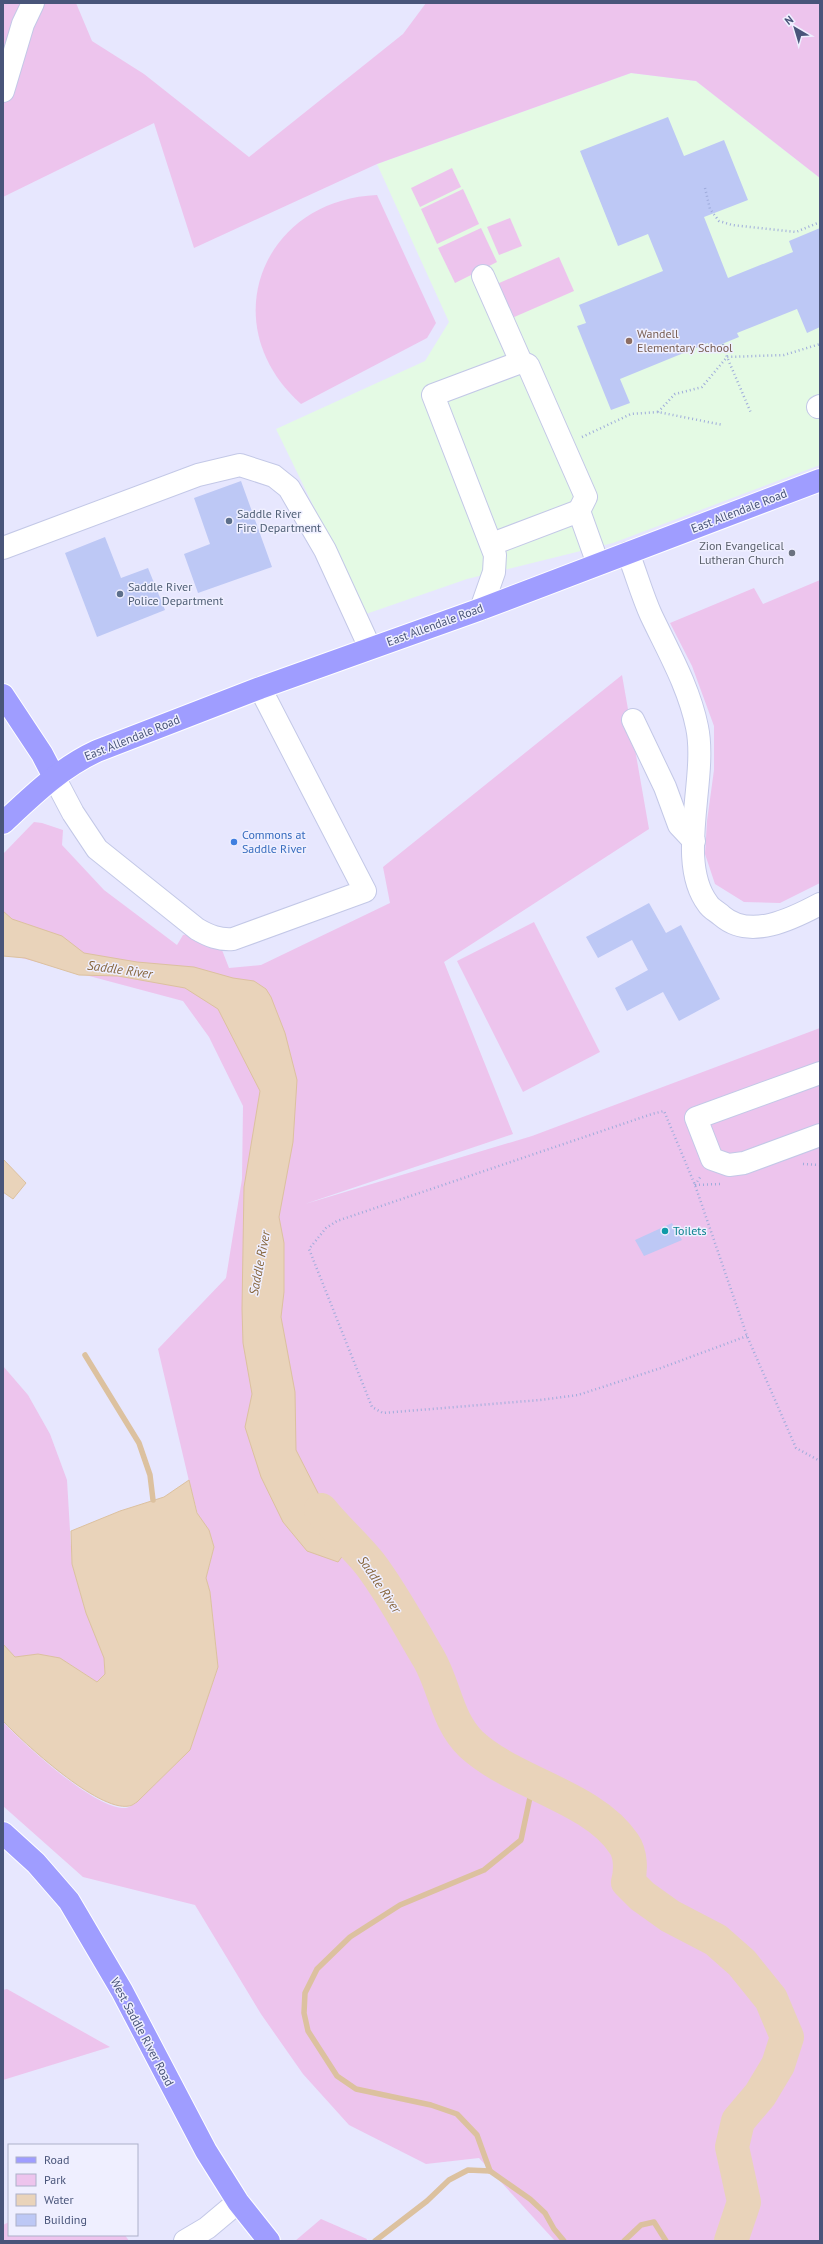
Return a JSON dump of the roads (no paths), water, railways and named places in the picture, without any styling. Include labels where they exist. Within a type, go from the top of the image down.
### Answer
[{"type":"main road","name":"East Allendale Road","points":[[3,823],[54,777],[83,758],[96,752],[260,688],[481,609],[628,553],[818,486]]},
{"type":"main road","points":[[3,695],[42,754],[54,777]]},
{"type":"main road","name":"West Saddle River Road","points":[[3,1833],[36,1863],[69,1901],[122,1991],[206,2151],[238,2202],[269,2241]]},
{"type":"street","points":[[3,91],[24,24],[33,3]]},
{"type":"street","points":[[483,276],[521,362],[528,365],[586,497],[579,511],[492,544]]},
{"type":"street","points":[[481,609],[495,566],[492,544],[433,395],[521,362]]},
{"type":"street","points":[[3,548],[198,475],[240,465],[274,476],[290,488],[325,550],[370,648]]},
{"type":"street","points":[[579,511],[598,564]]},
{"type":"street","points":[[628,553],[651,614],[671,654],[685,687],[697,726],[701,761],[694,841],[697,881],[708,904],[728,922],[749,927],[779,923],[820,904]]},
{"type":"street","points":[[54,777],[67,803],[97,849],[197,929],[207,935],[221,939],[233,939],[364,891],[260,688]]},
{"type":"street","points":[[633,720],[665,787],[679,825],[694,841]]},
{"type":"street","points":[[820,1073],[696,1118],[712,1159],[729,1165],[744,1163],[820,1135]]},
{"type":"street","points":[[185,2241],[207,2228],[238,2202]]},
{"type":"water","points":[[3,911],[12,919],[62,936],[84,953],[137,962],[194,967],[233,978],[254,981],[266,989],[271,997],[285,1033],[297,1080],[293,1142],[279,1217],[284,1243],[284,1292],[281,1317],[295,1392],[296,1450],[320,1497],[356,1538],[338,1562],[307,1551],[283,1522],[261,1477],[245,1427],[252,1394],[243,1343],[242,1309],[244,1187],[260,1091],[218,1009],[185,988],[118,976],[79,975],[25,958],[3,956]]},
{"type":"water","points":[[3,1159],[26,1183],[13,1199],[3,1192]]},
{"type":"water","points":[[189,1480],[197,1513],[209,1530],[214,1547],[206,1578],[210,1592],[218,1667],[190,1750],[137,1802],[130,1806],[116,1805],[99,1798],[62,1774],[43,1759],[3,1721],[3,1644],[15,1657],[38,1654],[60,1658],[97,1682],[105,1674],[104,1658],[86,1613],[72,1564],[71,1531],[120,1511],[164,1497]]},
{"type":"waterway","points":[[85,1355],[139,1443],[150,1475],[153,1500]]},
{"type":"waterway","name":"Saddle River","points":[[321,1510],[370,1564],[401,1610],[429,1659],[451,1714],[463,1735],[471,1744],[489,1758],[509,1770],[573,1802],[593,1814],[610,1828],[624,1844],[628,1853],[630,1868],[628,1882],[642,1896],[670,1916],[716,1940],[742,1963],[771,1999],[787,2037],[778,2065],[760,2095],[738,2121],[732,2147],[744,2202],[731,2241]]},
{"type":"waterway","points":[[490,2171],[477,2135],[457,2114],[431,2105],[356,2089],[337,2076],[308,2031],[304,2013],[305,1993],[317,1969],[350,1937],[400,1905],[484,1870],[521,1840],[533,1783]]},
{"type":"waterway","points":[[375,2241],[427,2201],[449,2180],[468,2170],[490,2171],[530,2199],[545,2213],[554,2229],[564,2241]]},
{"type":"waterway","points":[[624,2241],[641,2225],[654,2222],[666,2241]]},
{"type":"place","name":"Wandell Elementary School","points":[[629,341]]},
{"type":"place","name":"Saddle River Fire Department","points":[[229,521]]},
{"type":"place","name":"Zion Evangelical Lutheran Church","points":[[792,553]]},
{"type":"place","name":"Saddle River Police Department","points":[[120,594]]},
{"type":"place","name":"Commons at Saddle River","points":[[234,842]]},
{"type":"place","name":"Toilets","points":[[665,1231]]}]
